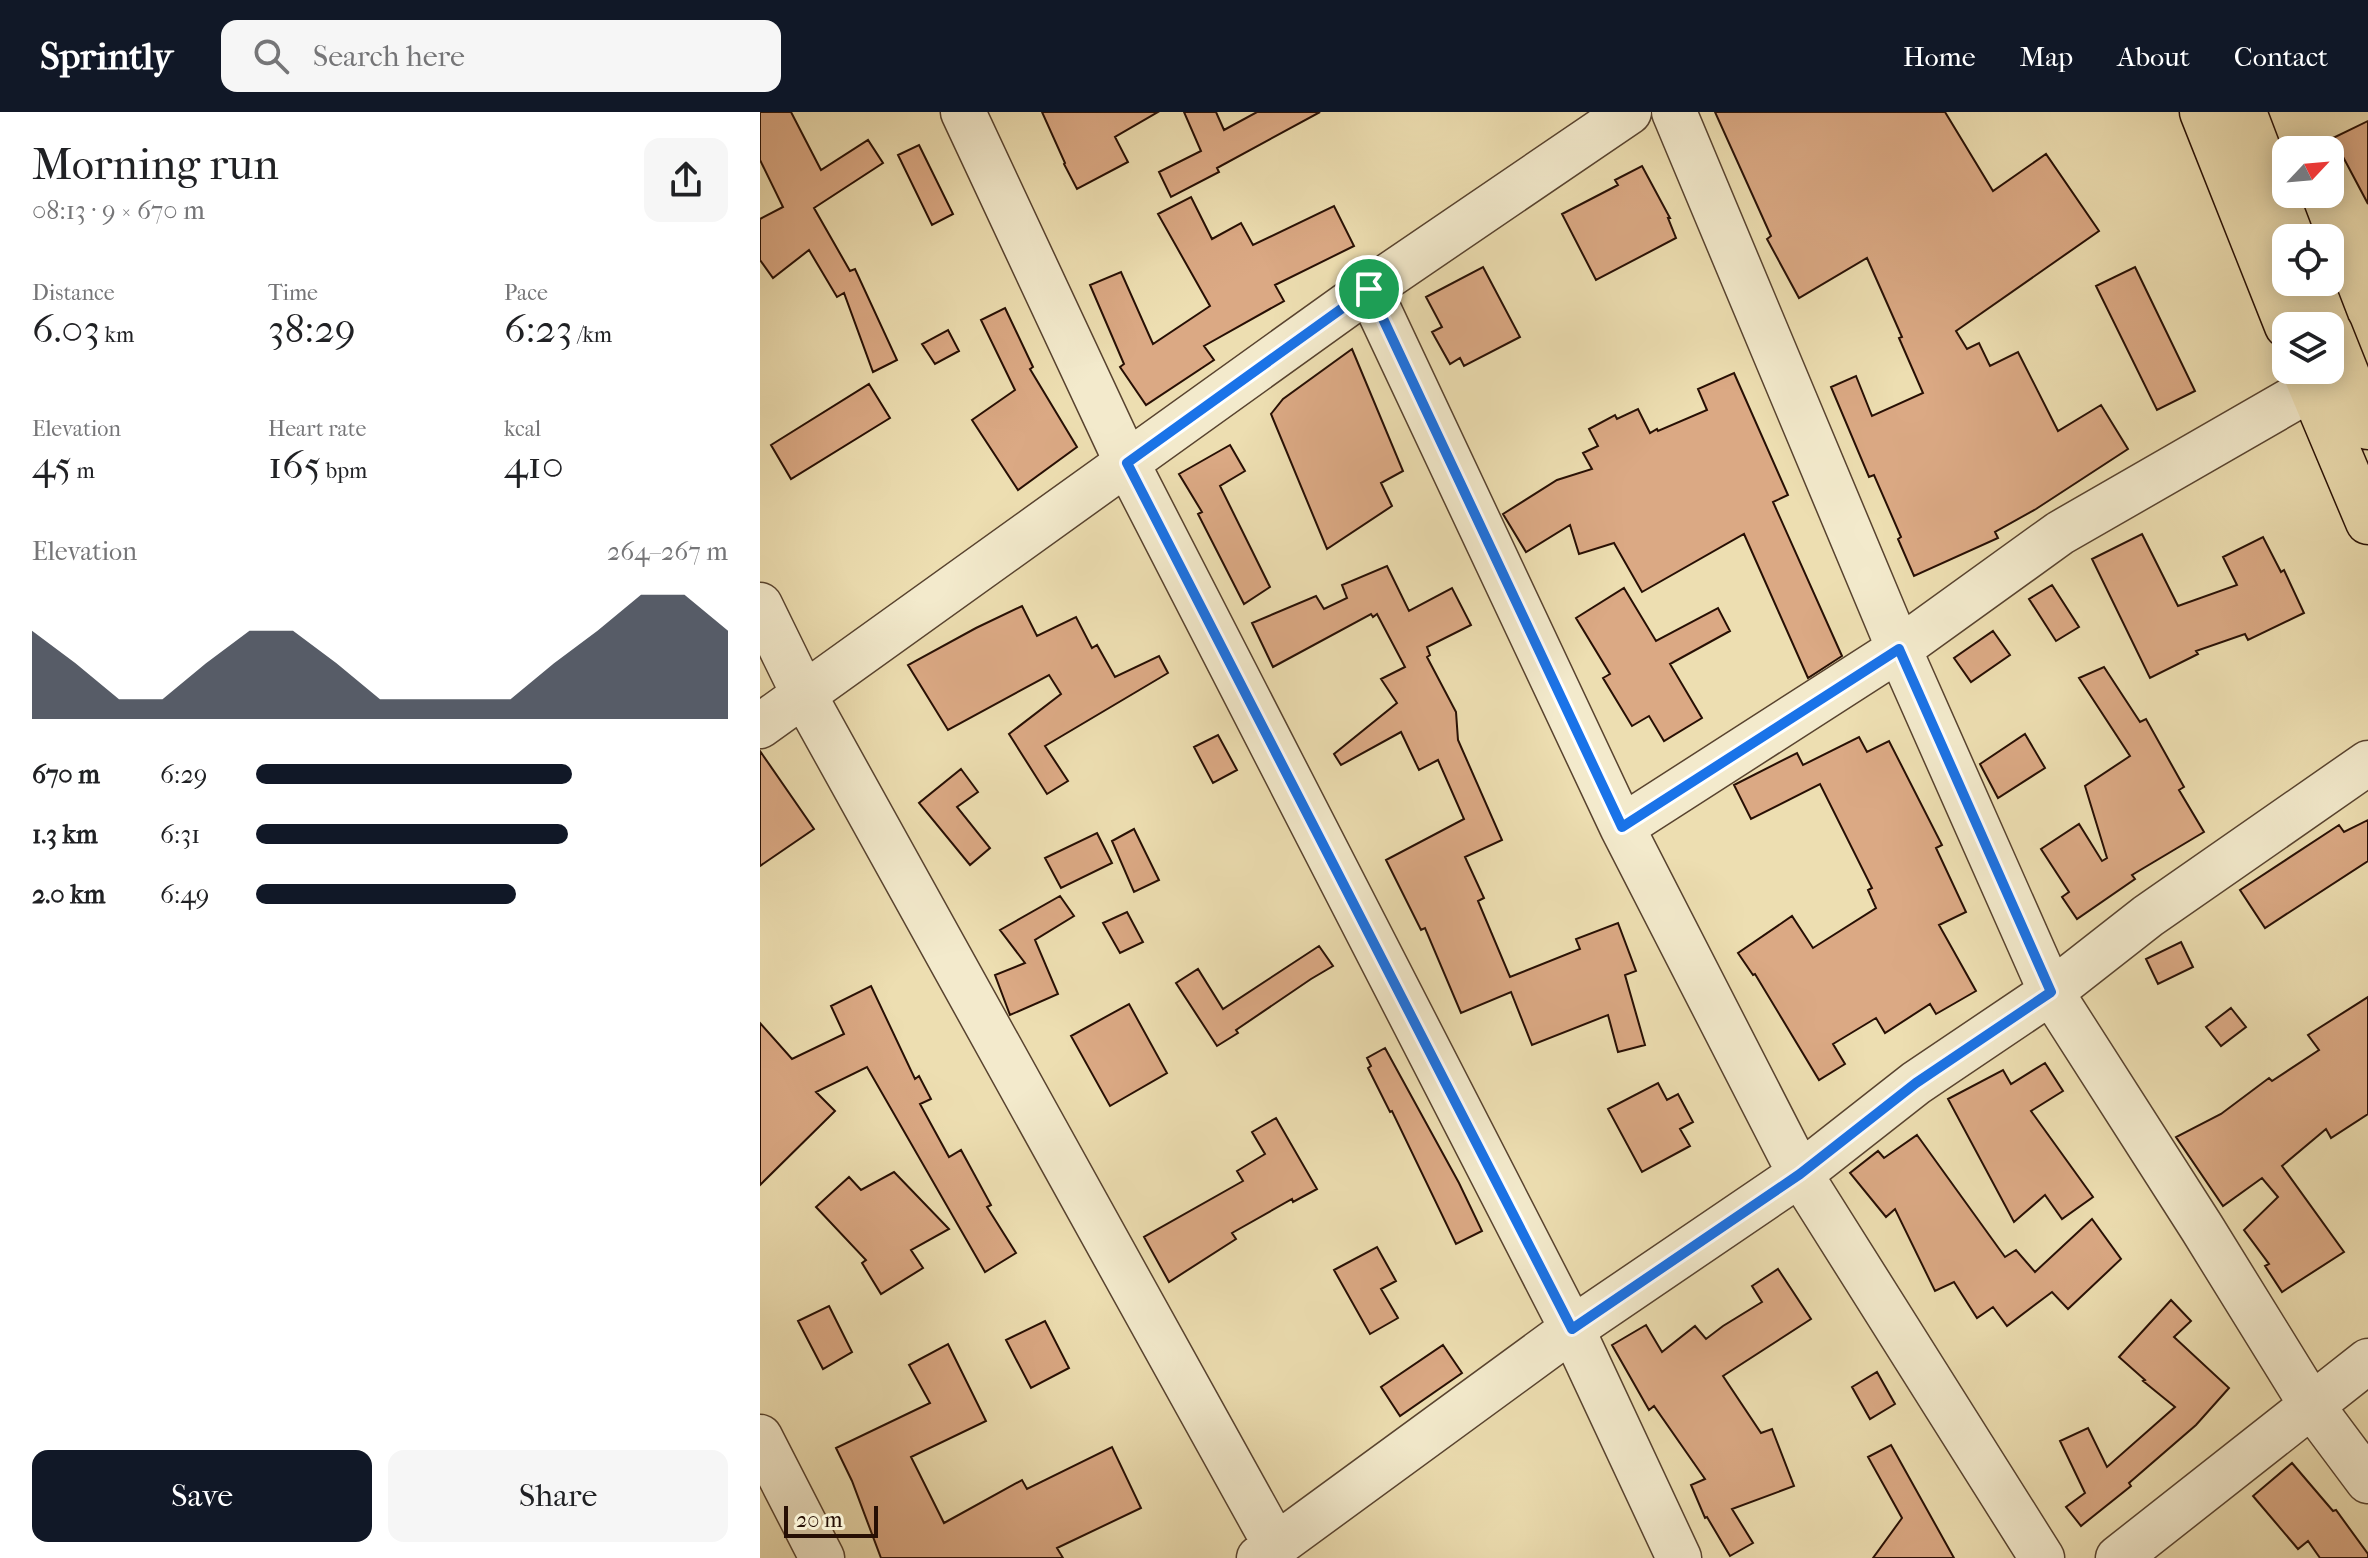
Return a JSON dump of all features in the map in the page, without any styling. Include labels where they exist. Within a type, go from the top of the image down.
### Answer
[{"type":"main road","points":[[2202,112],[2281,312]]},
{"type":"main road","points":[[2244,112],[2287,224]]},
{"type":"main road","points":[[2344,367],[2368,427]]},
{"type":"main road","points":[[2310,384],[2368,522]]},
{"type":"street","points":[[760,726],[1369,289],[1629,112]]},
{"type":"street","points":[[1674,112],[1899,649],[2051,992],[2312,1406],[2368,1481]]},
{"type":"street","points":[[968,114],[1127,463],[1572,1329],[1679,1558]]},
{"type":"street","points":[[1369,289],[1622,827],[1800,1174],[2042,1558]]},
{"type":"street","points":[[1622,827],[1899,649],[2060,533],[2300,384]]},
{"type":"street","points":[[760,605],[804,695],[1268,1552],[1572,1329],[1800,1174],[1916,1083],[2051,992],[2148,916],[2368,763]]},
{"type":"street","points":[[2118,1558],[2368,1361]]},
{"type":"street","points":[[760,1437],[822,1558]]},
{"type":"building","points":[[760,112],[791,112],[821,170],[868,140],[883,163],[814,208],[850,271],[855,269],[897,360],[873,372],[844,293],[837,297],[809,250],[773,278],[760,260],[760,219],[783,207],[760,160]]},
{"type":"building","points":[[1042,112],[1158,112],[1115,137],[1128,162],[1077,189]]},
{"type":"building","points":[[1184,112],[1216,112],[1224,130],[1257,112],[1320,112],[1171,197],[1159,172],[1201,151]]},
{"type":"building","points":[[1715,112],[1945,112],[1993,191],[2046,154],[2099,231],[1956,331],[1967,349],[1979,343],[1990,366],[2018,352],[2058,431],[2101,405],[2128,449],[1995,532],[1998,538],[1914,576],[1874,475],[1869,477],[1831,387],[1856,376],[1872,416],[1923,393],[1899,338],[1902,337],[1867,258],[1799,298],[1767,239],[1771,236]]},
{"type":"building","points":[[2368,121],[2368,204],[2344,159],[2344,136],[2337,136]]},
{"type":"building","points":[[919,145],[953,214],[932,225],[898,155]]},
{"type":"building","points":[[1642,166],[1670,218],[1676,238],[1596,280],[1562,214],[1618,185],[1615,180]]},
{"type":"building","points":[[1191,197],[1212,239],[1241,223],[1253,245],[1334,206],[1354,246],[1275,285],[1284,301],[1204,346],[1214,360],[1146,405],[1120,367],[1124,364],[1090,285],[1121,272],[1153,344],[1210,306],[1158,214]]},
{"type":"building","points":[[1483,267],[1520,337],[1464,366],[1460,358],[1450,364],[1432,332],[1442,327],[1426,297]]},
{"type":"building","points":[[2135,267],[2195,391],[2157,410],[2096,286]]},
{"type":"building","points":[[1005,308],[1033,367],[1030,369],[1077,447],[1018,490],[972,420],[1015,390],[981,320]]},
{"type":"building","points":[[948,330],[959,351],[935,364],[922,344]]},
{"type":"building","points":[[1352,349],[1403,471],[1381,483],[1392,506],[1327,549],[1271,414],[1283,399]]},
{"type":"building","points":[[1734,373],[1788,495],[1773,502],[1842,656],[1808,678],[1744,534],[1642,592],[1614,543],[1579,554],[1570,525],[1526,552],[1503,514],[1557,480],[1592,469],[1583,453],[1598,446],[1589,429],[1615,415],[1617,419],[1638,409],[1650,433],[1658,431],[1707,410],[1698,389]]},
{"type":"building","points":[[869,384],[890,418],[791,479],[771,445]]},
{"type":"building","points":[[1230,445],[1245,471],[1220,486],[1270,587],[1244,604],[1198,514],[1202,512],[1179,474]]},
{"type":"building","points":[[2142,534],[2178,606],[2237,585],[2223,557],[2263,537],[2281,572],[2284,570],[2304,613],[2248,640],[2245,634],[2196,651],[2198,654],[2150,678],[2092,559]]},
{"type":"building","points":[[1387,566],[1409,611],[1452,588],[1471,625],[1427,647],[1430,655],[1427,657],[1456,712],[1458,740],[1502,840],[1465,857],[1484,898],[1478,901],[1510,977],[1580,949],[1576,939],[1618,923],[1636,971],[1625,975],[1645,1045],[1618,1052],[1608,1015],[1532,1045],[1511,992],[1461,1013],[1425,928],[1421,930],[1386,860],[1464,819],[1438,760],[1419,770],[1401,732],[1341,765],[1334,754],[1397,703],[1381,679],[1405,667],[1377,614],[1373,617],[1371,614],[1273,667],[1252,623],[1316,596],[1324,609],[1347,598],[1342,585]]},
{"type":"building","points":[[2052,585],[2079,627],[2056,641],[2029,599]]},
{"type":"building","points":[[1624,588],[1656,641],[1718,608],[1730,631],[1670,664],[1702,718],[1664,741],[1649,716],[1632,726],[1603,678],[1610,674],[1576,618]]},
{"type":"building","points":[[1022,606],[1037,636],[1076,617],[1092,648],[1097,645],[1115,677],[1159,656],[1168,673],[1045,746],[1068,781],[1047,794],[1009,734],[1061,694],[1049,675],[948,730],[908,665]]},
{"type":"building","points":[[1993,631],[2010,655],[1971,682],[1954,658]]},
{"type":"building","points":[[2104,667],[2140,722],[2146,719],[2184,787],[2179,790],[2204,832],[2132,875],[2135,879],[2077,919],[2062,897],[2069,892],[2041,849],[2079,824],[2102,861],[2107,858],[2085,786],[2130,756],[2079,678]]},
{"type":"building","points":[[2025,734],[2045,768],[1998,798],[1980,764]]},
{"type":"building","points":[[1218,735],[1237,770],[1213,783],[1194,747]]},
{"type":"building","points":[[1859,737],[1867,752],[1889,741],[1942,845],[1936,848],[1966,912],[1939,925],[1976,991],[1936,1014],[1930,1004],[1885,1033],[1876,1018],[1833,1044],[1845,1064],[1819,1080],[1755,974],[1738,953],[1792,916],[1813,948],[1876,908],[1868,890],[1872,888],[1820,784],[1751,819],[1734,785],[1797,753],[1803,765]]},
{"type":"building","points":[[760,751],[814,829],[760,866]]},
{"type":"building","points":[[961,769],[978,792],[957,807],[990,848],[970,865],[919,803]]},
{"type":"building","points":[[2368,820],[2368,861],[2265,928],[2240,890],[2339,825],[2344,832]]},
{"type":"building","points":[[1134,829],[1159,880],[1134,892],[1112,841]]},
{"type":"building","points":[[1097,833],[1112,863],[1061,888],[1045,858]]},
{"type":"building","points":[[1060,896],[1074,916],[1035,940],[1058,994],[1010,1015],[995,975],[1025,963],[1000,930]]},
{"type":"building","points":[[1127,912],[1143,942],[1120,953],[1103,923]]},
{"type":"building","points":[[2181,942],[2193,967],[2158,984],[2146,959]]},
{"type":"building","points":[[1319,946],[1333,966],[1217,1046],[1176,983],[1198,969],[1223,1009]]},
{"type":"building","points":[[871,986],[915,1079],[919,1076],[931,1099],[920,1104],[949,1157],[961,1150],[991,1205],[987,1207],[1016,1253],[985,1272],[867,1067],[816,1092],[835,1111],[760,1185],[760,1023],[792,1059],[844,1034],[831,1006]]},
{"type":"building","points":[[2368,997],[2368,1114],[2331,1138],[2326,1129],[2282,1166],[2344,1252],[2282,1292],[2265,1266],[2269,1264],[2244,1230],[2278,1197],[2262,1178],[2223,1206],[2176,1137],[2221,1114],[2269,1078],[2272,1081],[2319,1050],[2308,1035]]},
{"type":"building","points":[[1129,1004],[1167,1073],[1110,1106],[1071,1036]]},
{"type":"building","points":[[2231,1008],[2246,1027],[2221,1046],[2206,1027]]},
{"type":"building","points":[[1385,1048],[1482,1231],[1456,1244],[1368,1068],[1371,1066],[1367,1058]]},
{"type":"building","points":[[2045,1063],[2063,1091],[2031,1111],[2093,1197],[2062,1219],[2045,1195],[2014,1222],[1948,1099],[2003,1070],[2011,1084]]},
{"type":"building","points":[[1658,1083],[1667,1100],[1678,1094],[1693,1122],[1680,1129],[1690,1146],[1642,1172],[1608,1109]]},
{"type":"building","points":[[1276,1118],[1317,1189],[1293,1202],[1292,1199],[1232,1233],[1236,1239],[1169,1282],[1144,1237],[1243,1181],[1237,1171],[1265,1154],[1252,1132]]},
{"type":"building","points":[[1917,1135],[2005,1257],[2016,1250],[2035,1272],[2092,1219],[2121,1259],[2068,1309],[2052,1292],[2007,1326],[1993,1307],[1977,1318],[1954,1282],[1935,1291],[1895,1209],[1886,1217],[1850,1173],[1878,1151],[1884,1158]]},
{"type":"building","points":[[894,1172],[949,1229],[911,1250],[923,1268],[881,1294],[862,1263],[866,1260],[816,1207],[849,1177],[861,1190]]},
{"type":"building","points":[[1377,1247],[1396,1281],[1381,1289],[1398,1318],[1370,1334],[1334,1270]]},
{"type":"building","points":[[1778,1269],[1811,1319],[1723,1376],[1761,1433],[1772,1429],[1794,1486],[1732,1509],[1753,1543],[1730,1556],[1705,1518],[1691,1485],[1705,1479],[1654,1406],[1649,1410],[1612,1345],[1646,1325],[1662,1352],[1695,1326],[1706,1339],[1762,1302],[1752,1286]]},
{"type":"building","points":[[2171,1300],[2191,1321],[2174,1337],[2229,1388],[2196,1425],[2129,1483],[2131,1486],[2081,1526],[2066,1507],[2085,1493],[2060,1441],[2088,1428],[2107,1467],[2175,1407],[2119,1357]]},
{"type":"building","points":[[829,1306],[852,1352],[823,1369],[798,1321]]},
{"type":"building","points":[[1045,1321],[1069,1368],[1031,1388],[1006,1340]]},
{"type":"building","points":[[948,1344],[986,1421],[911,1457],[944,1523],[1022,1480],[1027,1489],[1112,1447],[1141,1508],[1057,1548],[1063,1558],[881,1558],[836,1448],[930,1403],[909,1365]]},
{"type":"building","points":[[1443,1345],[1462,1373],[1400,1416],[1381,1387]]},
{"type":"building","points":[[1877,1372],[1895,1404],[1870,1419],[1852,1387]]},
{"type":"building","points":[[1891,1445],[1954,1558],[1873,1558],[1902,1518],[1868,1457]]},
{"type":"building","points":[[2292,1463],[2333,1511],[2336,1510],[2368,1558],[2320,1558],[2308,1541],[2298,1549],[2253,1496]]},
{"type":"route","points":[[1369,289],[1622,827],[1899,649],[2051,992],[1916,1083],[1800,1174],[1572,1329],[1127,463],[1369,289]]}]
